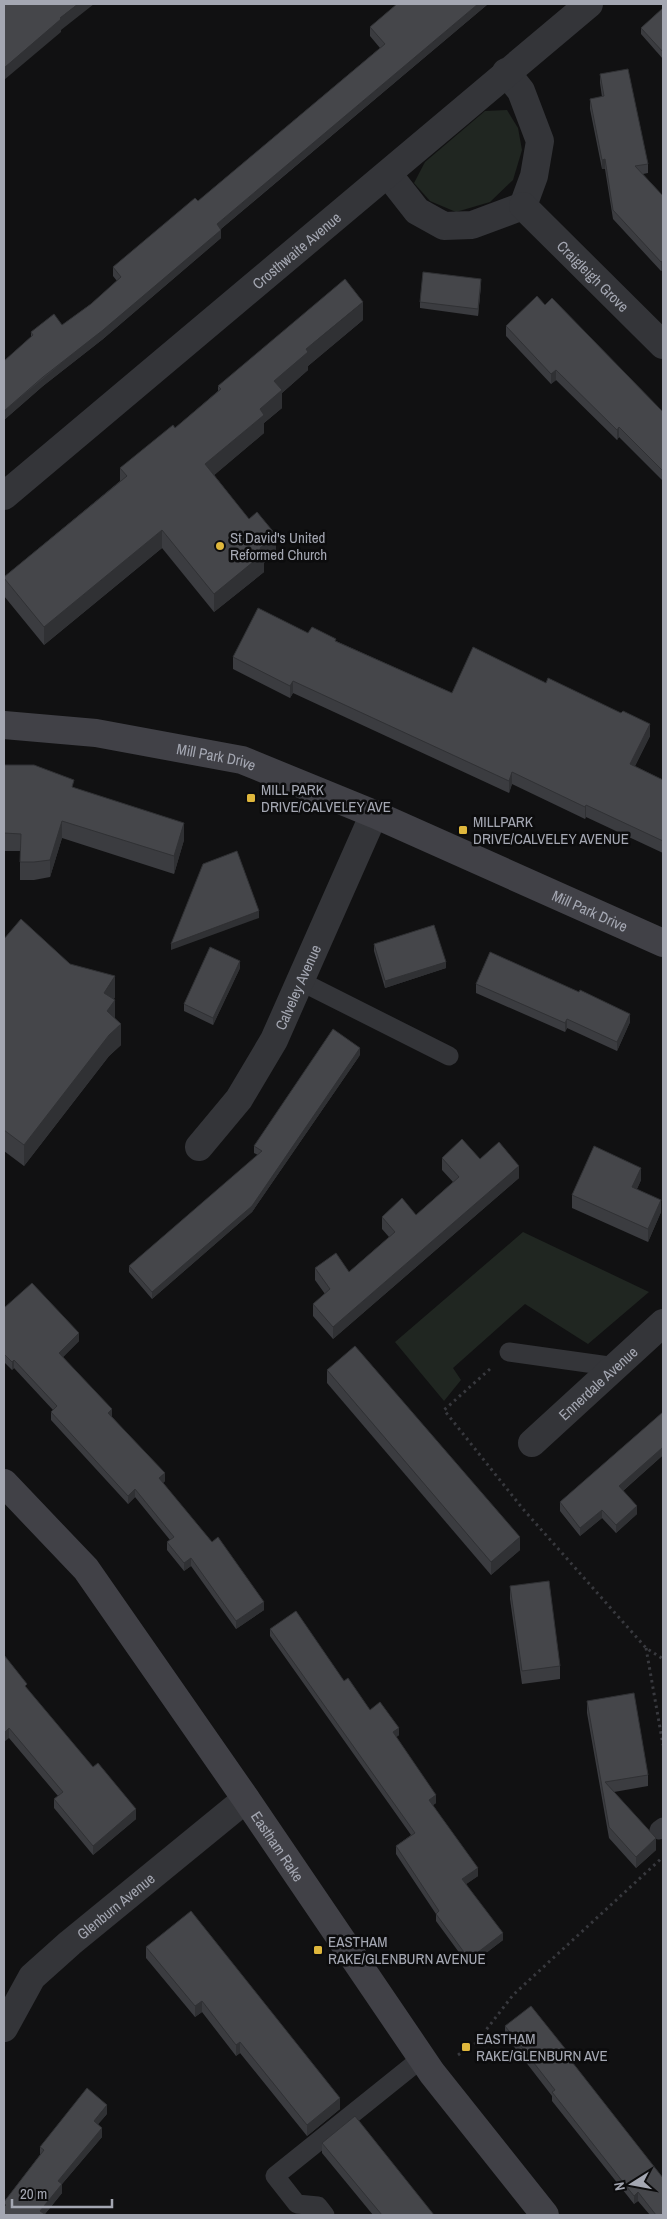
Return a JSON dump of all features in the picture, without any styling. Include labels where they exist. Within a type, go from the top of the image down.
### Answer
[{"type":"street","name":"Crosthwaite Avenue","points":[[4,496],[589,4]]},
{"type":"street","points":[[388,174],[417,212],[444,226],[472,225],[523,206],[534,176],[540,141],[521,91],[506,72]]},
{"type":"street","name":"Craigleigh Grove","points":[[523,206],[663,345]]},
{"type":"street","name":"Mill Park Drive","points":[[4,725],[96,733],[242,760],[374,814],[663,943]]},
{"type":"street","name":"Calveley Avenue","points":[[200,1147],[239,1099],[274,1040],[374,814]]},
{"type":"street","name":"Ennerdale Avenue","points":[[532,1443],[663,1323]]},
{"type":"street","name":"Eastham Rake","points":[[4,1483],[86,1569],[246,1799],[427,2066],[545,2215]]},
{"type":"street","name":"Glenburn Avenue","points":[[4,2028],[32,1977],[70,1942],[246,1799]]},
{"type":"lane","points":[[300,981],[449,1056]]},
{"type":"lane","points":[[510,1352],[616,1367]]},
{"type":"lane","points":[[325,2215],[318,2206],[297,2204],[275,2176],[427,2066]]},
{"type":"path","points":[[510,1352],[444,1410],[523,1509],[646,1648],[663,1659]]},
{"type":"path","points":[[646,1648],[663,1745]]},
{"type":"path","points":[[427,2066],[476,2043],[513,1994],[663,1856]]},
{"type":"shaded area","points":[[507,110],[518,128],[522,150],[513,180],[490,202],[456,212],[430,201],[414,183],[425,162],[485,111]]},
{"type":"shaded area","points":[[523,1232],[649,1292],[588,1344],[525,1304],[453,1368],[461,1380],[444,1401],[395,1342]]},
{"type":"building","points":[[4,4],[78,4],[4,68]]},
{"type":"building","points":[[397,4],[478,4],[217,224],[221,230],[4,411],[4,361],[33,335],[31,332],[54,314],[62,325],[91,304],[121,277],[113,267],[195,198],[198,201],[385,44],[370,27]]},
{"type":"building","points":[[663,8],[663,52],[641,28]]},
{"type":"building","points":[[628,69],[648,164],[635,166],[663,196],[663,262],[613,210],[605,159],[602,160],[590,99],[604,96],[600,74]]},
{"type":"building","points":[[423,272],[481,279],[478,309],[420,302]]},
{"type":"building","points":[[345,279],[363,302],[306,349],[308,352],[274,381],[282,390],[260,409],[264,415],[205,464],[249,519],[257,512],[276,535],[260,548],[264,553],[214,594],[162,530],[44,627],[4,577],[127,476],[120,468],[173,425],[175,428],[221,389],[218,386]]},
{"type":"building","points":[[537,296],[545,305],[552,298],[663,412],[663,471],[619,427],[617,430],[556,370],[551,374],[506,326]]},
{"type":"building","points":[[258,608],[308,633],[312,627],[336,639],[335,641],[452,693],[473,647],[546,683],[548,678],[621,713],[623,711],[650,724],[630,764],[663,780],[663,841],[512,772],[509,781],[293,681],[290,686],[233,657]]},
{"type":"building","points":[[4,765],[34,765],[74,780],[72,787],[184,823],[174,856],[62,821],[50,860],[20,862],[21,834],[4,833]]},
{"type":"building","points":[[237,851],[259,911],[171,944],[203,864]]},
{"type":"building","points":[[21,919],[70,964],[115,976],[104,993],[115,1000],[107,1011],[121,1024],[109,1035],[24,1145],[4,1130],[4,939]]},
{"type":"building","points":[[434,925],[446,962],[385,981],[374,944]]},
{"type":"building","points":[[210,947],[240,961],[213,1018],[184,1004]]},
{"type":"building","points":[[490,952],[579,992],[580,990],[630,1014],[617,1042],[567,1019],[565,1023],[476,984]]},
{"type":"building","points":[[333,1029],[360,1048],[252,1206],[152,1292],[129,1266],[262,1151],[254,1146]]},
{"type":"building","points":[[462,1139],[480,1159],[499,1142],[519,1166],[333,1327],[313,1304],[330,1289],[315,1268],[336,1253],[349,1272],[395,1232],[382,1217],[402,1198],[416,1215],[459,1177],[442,1158]]},
{"type":"building","points":[[594,1146],[641,1168],[632,1187],[661,1200],[648,1229],[572,1195]]},
{"type":"building","points":[[32,1283],[79,1333],[59,1353],[112,1409],[108,1413],[165,1473],[159,1478],[212,1542],[218,1537],[264,1602],[236,1621],[191,1558],[184,1563],[167,1542],[174,1537],[135,1489],[128,1496],[51,1412],[57,1406],[14,1360],[12,1362],[4,1354],[4,1308]]},
{"type":"building","points":[[355,1346],[520,1537],[491,1562],[327,1370]]},
{"type":"building","points":[[663,1412],[663,1450],[662,1448],[619,1486],[637,1506],[616,1525],[602,1510],[580,1528],[560,1502]]},
{"type":"building","points":[[549,1581],[560,1666],[522,1671],[510,1586]]},
{"type":"building","points":[[296,1611],[344,1681],[348,1678],[370,1710],[380,1702],[399,1728],[393,1732],[436,1795],[429,1800],[478,1868],[462,1879],[503,1933],[469,1959],[436,1914],[439,1911],[396,1846],[415,1833],[270,1629]]},
{"type":"building","points":[[4,1655],[27,1684],[25,1686],[93,1767],[98,1763],[136,1809],[93,1846],[54,1799],[63,1792],[9,1728],[4,1733]]},
{"type":"building","points":[[634,1693],[648,1775],[605,1782],[656,1838],[636,1857],[609,1827],[587,1701]]},
{"type":"building","points":[[191,1911],[340,2098],[307,2125],[240,2042],[236,2045],[202,2001],[195,2006],[146,1947]]},
{"type":"building","points":[[531,2006],[567,2051],[565,2053],[663,2178],[663,2215],[656,2215],[638,2192],[634,2196],[552,2092],[555,2090],[505,2026]]},
{"type":"building","points":[[87,2088],[107,2105],[94,2121],[102,2128],[58,2181],[62,2184],[40,2211],[46,2215],[4,2215],[4,2207],[6,2205],[4,2202],[44,2150],[40,2147]]},
{"type":"building","points":[[355,2116],[434,2215],[382,2215],[322,2143]]},
{"type":"place","name":"St David's United Reformed Church","points":[[220,546]]},
{"type":"place","name":"MILL PARK DRIVE/CALVELEY AVE","points":[[251,798]]},
{"type":"place","name":"MILLPARK DRIVE/CALVELEY AVENUE","points":[[463,830]]},
{"type":"place","name":"EASTHAM RAKE/GLENBURN AVENUE","points":[[318,1950]]},
{"type":"place","name":"EASTHAM RAKE/GLENBURN AVE","points":[[466,2047]]}]
